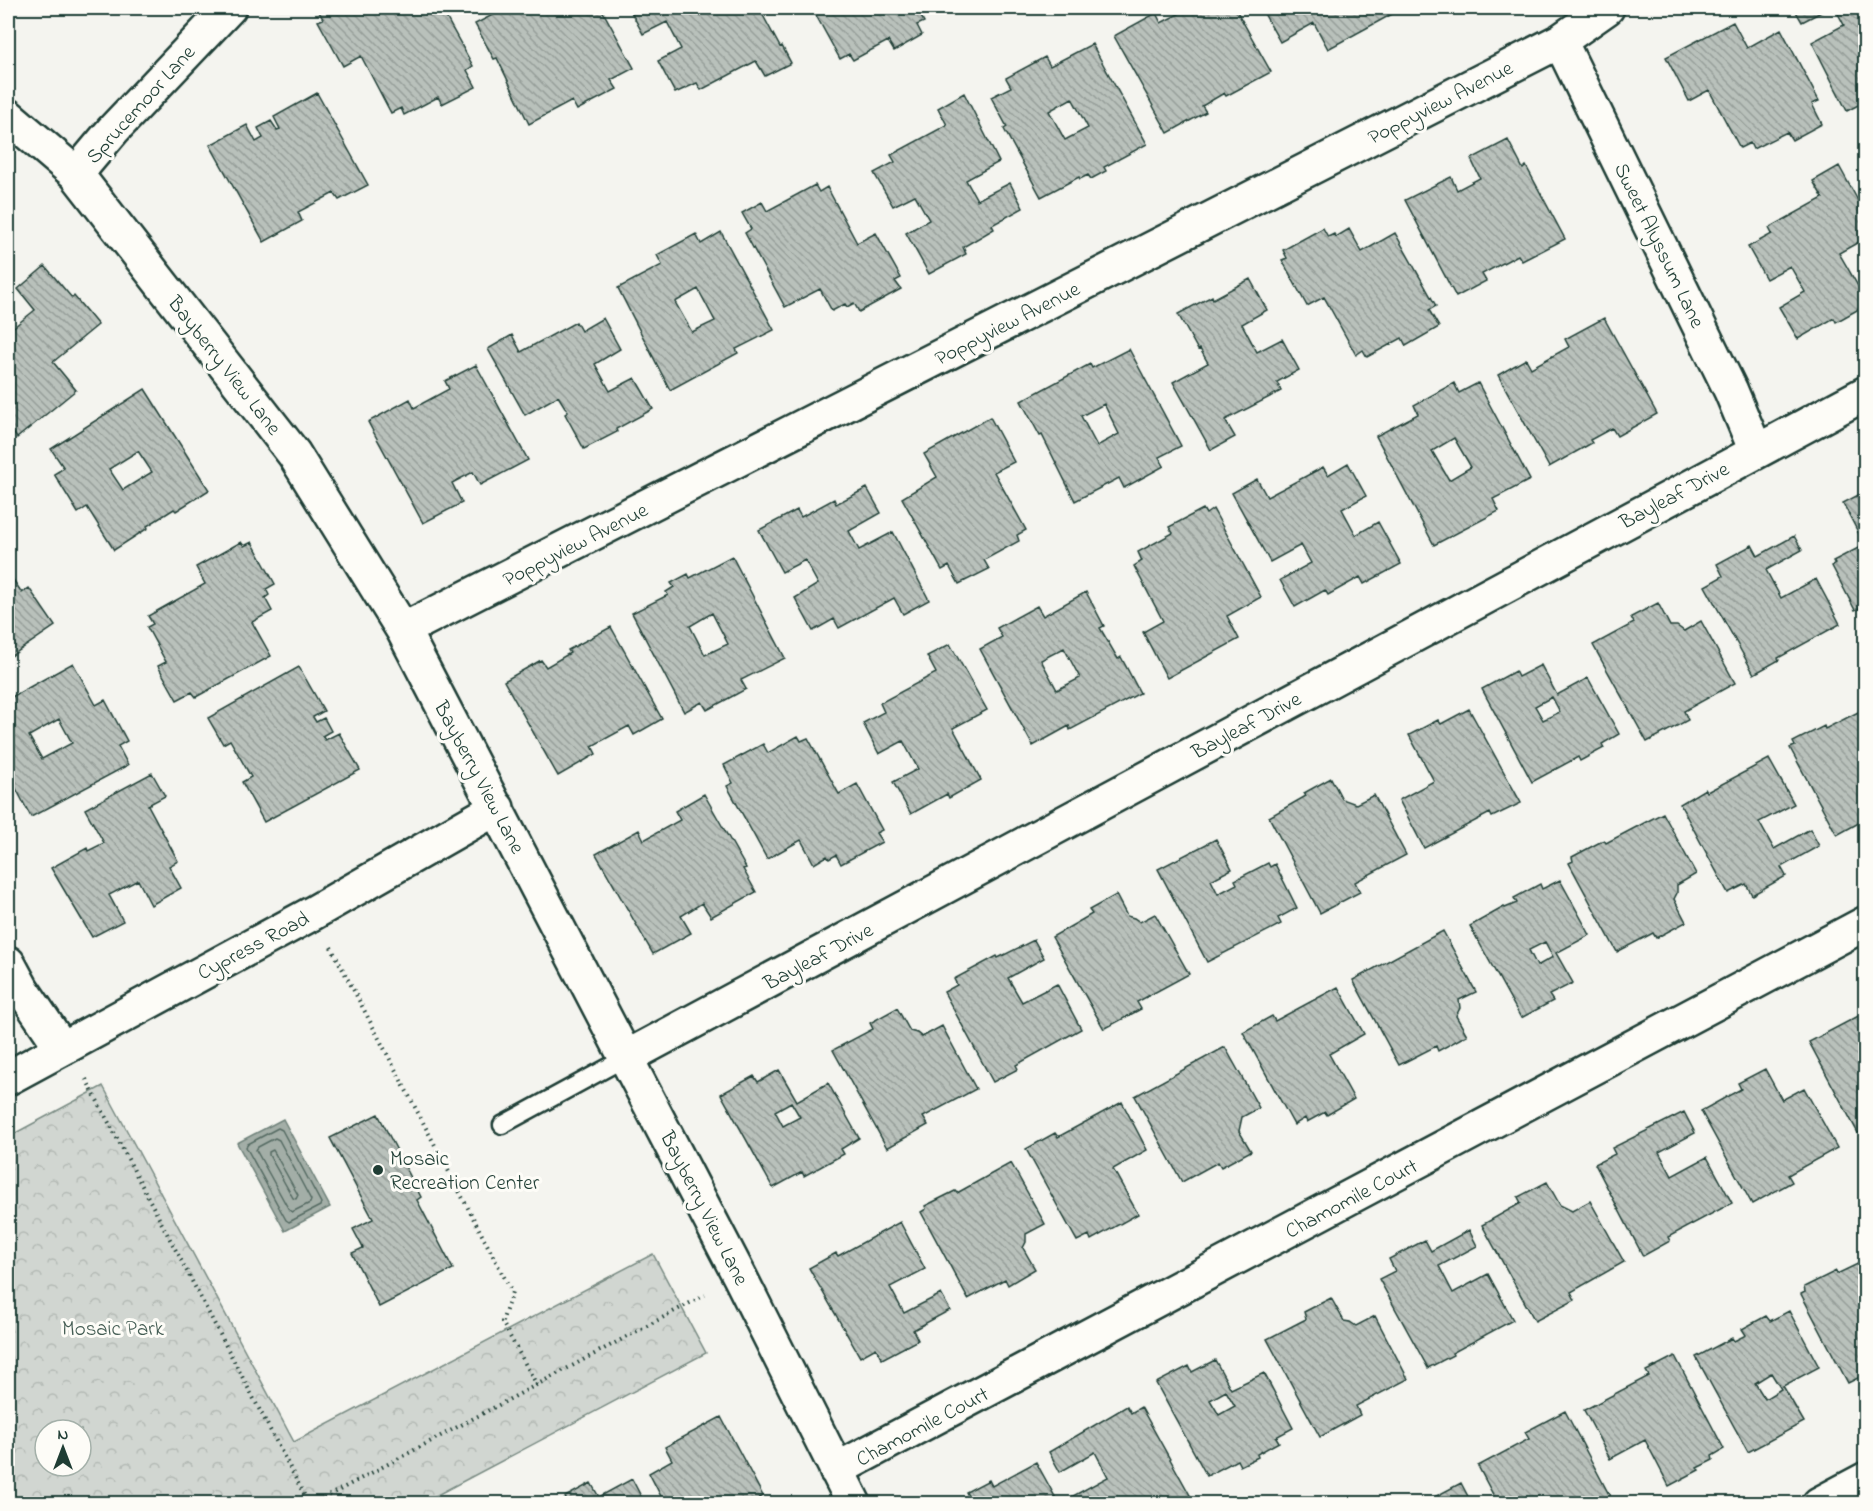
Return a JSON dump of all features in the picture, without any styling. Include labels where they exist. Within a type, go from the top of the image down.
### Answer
[{"type":"street","name":"Sprucemoor Lane","points":[[76,174],[113,130],[229,8]]},
{"type":"street","name":"Poppyview Avenue","points":[[403,630],[1560,41],[1607,8]]},
{"type":"street","name":"Sweet Alyssum Lane","points":[[1560,41],[1731,391],[1756,451]]},
{"type":"street","name":"Bayberry View Lane","points":[[8,116],[76,174],[294,454],[403,630],[627,1058],[854,1503]]},
{"type":"street","name":"Bayleaf Drive","points":[[627,1058],[1866,393]]},
{"type":"street","name":"Cypress Road","points":[[8,1078],[313,913],[497,808]]},
{"type":"street","name":"Chamomile Court","points":[[836,1470],[1866,923]]},
{"type":"street","points":[[8,963],[22,989],[65,1046]]},
{"type":"street","points":[[1819,1503],[1866,1479]]},
{"type":"lane","points":[[502,1125],[627,1058]]},
{"type":"path","points":[[313,913],[512,1292],[502,1322],[537,1385]]},
{"type":"path","points":[[65,1046],[311,1503],[740,1277]]},
{"type":"green space","name":"Mosaic Park","points":[[103,1086],[294,1442],[653,1254],[706,1353],[422,1503],[8,1503],[8,1137]]},
{"type":"water","points":[[283,1119],[330,1207],[285,1231],[237,1143]]},
{"type":"building","points":[[322,8],[397,8],[399,12],[407,8],[441,8],[473,66],[467,70],[476,87],[442,104],[438,97],[404,115],[401,108],[391,113],[361,56],[343,66],[318,21],[323,19],[318,10]]},
{"type":"building","points":[[506,8],[601,8],[634,68],[611,80],[617,89],[577,110],[572,101],[529,124],[497,58],[494,59],[475,24]]},
{"type":"building","points":[[629,8],[718,8],[721,13],[732,8],[759,8],[791,63],[765,76],[756,61],[701,90],[697,83],[675,93],[658,61],[681,49],[667,22],[643,34]]},
{"type":"building","points":[[812,8],[916,8],[924,22],[917,25],[922,35],[894,51],[888,41],[853,60],[849,54],[840,59]]},
{"type":"building","points":[[1190,8],[1235,8],[1271,72],[1226,96],[1224,93],[1202,106],[1206,112],[1168,133],[1114,36],[1156,13],[1161,23]]},
{"type":"building","points":[[1261,8],[1393,8],[1396,12],[1328,49],[1314,23],[1280,42]]},
{"type":"building","points":[[1794,8],[1829,8],[1802,22]]},
{"type":"building","points":[[1835,8],[1866,8],[1866,101],[1847,111],[1812,42],[1844,25]]},
{"type":"building","points":[[1733,22],[1747,48],[1781,29],[1819,101],[1812,104],[1822,124],[1792,140],[1787,132],[1753,149],[1750,143],[1740,148],[1709,90],[1689,101],[1666,57]]},
{"type":"building","points":[[1092,44],[1147,144],[1104,167],[1106,171],[1091,179],[1088,175],[1080,179],[1079,177],[1041,197],[1004,129],[1007,127],[991,97],[1011,87],[1006,78],[1045,57],[1050,66]],"holes":[[[1072,98],[1088,128],[1065,140],[1049,111]]]},
{"type":"building","points":[[317,93],[368,185],[339,200],[334,193],[298,212],[302,221],[264,242],[210,145],[247,125],[256,142],[263,138],[258,128],[271,121],[277,130],[280,129],[274,117]]},
{"type":"building","points":[[964,93],[999,162],[966,180],[977,200],[1010,183],[1023,208],[992,225],[994,229],[963,247],[966,254],[929,274],[906,233],[929,220],[915,195],[893,206],[874,173],[895,162],[891,155],[947,125],[938,108]]},
{"type":"building","points":[[1508,140],[1523,169],[1526,166],[1565,239],[1522,261],[1518,255],[1482,274],[1486,281],[1456,297],[1405,200],[1451,177],[1457,190],[1480,178],[1471,159]]},
{"type":"building","points":[[1839,166],[1861,206],[1859,208],[1866,220],[1866,238],[1839,253],[1866,300],[1866,305],[1836,322],[1834,318],[1798,339],[1779,307],[1805,292],[1790,266],[1766,279],[1748,247],[1772,234],[1769,228],[1823,198],[1813,181]]},
{"type":"building","points":[[815,185],[819,192],[827,187],[857,243],[876,233],[901,278],[895,281],[901,289],[859,312],[854,303],[847,307],[845,304],[832,311],[820,289],[785,307],[745,233],[751,229],[742,213],[762,202],[767,211]]},
{"type":"building","points":[[1323,228],[1328,237],[1334,234],[1336,237],[1349,229],[1362,252],[1395,233],[1436,306],[1429,310],[1439,327],[1406,346],[1402,338],[1367,357],[1363,350],[1356,355],[1324,297],[1307,306],[1282,260],[1287,258],[1283,250]]},
{"type":"building","points":[[721,232],[774,330],[736,349],[738,353],[670,390],[618,288],[662,265],[657,255],[696,234],[701,244]],"holes":[[[698,289],[715,321],[692,332],[675,302]]]},
{"type":"building","points":[[45,266],[98,325],[53,362],[76,390],[17,438],[8,426],[8,410],[14,405],[8,397],[8,327],[10,330],[35,310],[18,289]]},
{"type":"building","points":[[1250,279],[1267,310],[1242,324],[1257,352],[1282,339],[1299,370],[1277,382],[1281,391],[1225,420],[1235,437],[1211,450],[1173,382],[1208,363],[1178,314],[1212,296],[1213,299]]},
{"type":"building","points":[[603,318],[620,349],[595,364],[610,391],[635,378],[653,409],[616,429],[617,432],[584,449],[565,414],[568,412],[558,396],[525,415],[488,349],[512,335],[521,352],[576,322],[581,331]]},
{"type":"building","points":[[1604,318],[1657,414],[1617,436],[1612,428],[1590,440],[1592,443],[1549,467],[1498,375],[1526,359],[1531,368],[1569,347],[1565,339]]},
{"type":"building","points":[[1129,349],[1181,446],[1159,457],[1164,466],[1124,488],[1119,478],[1075,501],[1042,435],[1040,436],[1021,401],[1090,364],[1092,368]],"holes":[[[1104,404],[1119,434],[1097,446],[1081,416]]]},
{"type":"building","points":[[476,365],[528,460],[480,485],[473,472],[452,483],[462,503],[423,523],[368,422],[410,399],[414,408],[449,389],[445,381]]},
{"type":"building","points":[[1454,383],[1459,393],[1478,383],[1530,480],[1493,499],[1499,511],[1434,545],[1376,436],[1418,414],[1414,405]],"holes":[[[1454,438],[1471,467],[1449,480],[1432,451]]]},
{"type":"building","points":[[145,389],[209,490],[147,526],[148,528],[114,550],[87,507],[78,513],[54,474],[64,468],[51,449]],"holes":[[[138,451],[152,472],[123,490],[109,469]]]},
{"type":"building","points":[[990,417],[1014,462],[994,472],[1026,530],[1017,535],[1019,541],[984,560],[989,569],[959,584],[949,566],[942,570],[902,498],[937,477],[924,454]]},
{"type":"building","points":[[1348,463],[1366,496],[1342,509],[1356,535],[1378,522],[1401,564],[1364,584],[1360,577],[1328,595],[1325,590],[1295,607],[1280,580],[1311,563],[1301,545],[1270,562],[1232,493],[1257,479],[1267,497],[1323,467],[1328,475]]},
{"type":"building","points":[[867,488],[881,513],[849,531],[859,550],[893,532],[929,600],[903,614],[894,598],[839,628],[834,619],[813,631],[795,598],[818,584],[805,560],[782,572],[759,530],[797,510],[801,517],[834,499],[836,504]]},
{"type":"building","points":[[1866,491],[1866,531],[1859,534],[1843,503]]},
{"type":"building","points":[[1203,509],[1206,514],[1213,509],[1261,597],[1227,616],[1239,639],[1167,678],[1143,632],[1163,621],[1134,566],[1142,561],[1138,552],[1173,533],[1169,527]]},
{"type":"building","points":[[1794,536],[1802,550],[1766,570],[1781,598],[1816,579],[1840,624],[1754,674],[1705,586],[1723,576],[1717,564],[1752,545],[1758,556]]},
{"type":"building","points":[[241,542],[244,546],[252,542],[275,584],[266,589],[269,595],[265,598],[272,611],[252,622],[271,656],[196,697],[192,692],[177,700],[158,666],[166,662],[147,627],[153,624],[148,616],[205,584],[196,567]]},
{"type":"building","points":[[1866,544],[1866,605],[1855,610],[1832,566],[1835,564],[1833,561]]},
{"type":"building","points":[[732,556],[785,658],[741,680],[746,689],[707,710],[702,702],[684,712],[632,613],[668,595],[666,592],[674,587],[671,583],[688,574],[690,578]],"holes":[[[712,613],[728,644],[705,655],[690,626]]]},
{"type":"building","points":[[8,572],[22,593],[29,588],[55,626],[8,658]]},
{"type":"building","points":[[1086,592],[1104,626],[1100,628],[1118,659],[1121,657],[1140,693],[1070,730],[1069,726],[1033,746],[980,649],[1002,637],[997,628],[1037,606],[1043,616]],"holes":[[[1064,648],[1080,678],[1057,690],[1041,660]]]},
{"type":"building","points":[[1658,603],[1670,626],[1677,626],[1684,631],[1701,621],[1735,683],[1684,711],[1688,720],[1647,742],[1593,645],[1634,623],[1631,617]]},
{"type":"building","points":[[611,627],[662,719],[634,735],[629,726],[592,746],[596,754],[558,776],[504,681],[541,660],[546,667],[570,653],[568,650]]},
{"type":"building","points":[[950,644],[987,710],[953,728],[981,780],[949,798],[947,794],[911,814],[893,782],[918,769],[903,741],[879,754],[863,723],[884,712],[880,703],[936,673],[927,656]]},
{"type":"building","points":[[73,663],[96,705],[105,700],[127,741],[118,746],[128,765],[31,817],[11,779],[8,781],[8,699]],"holes":[[[59,719],[72,743],[42,759],[29,736]]]},
{"type":"building","points":[[1541,665],[1557,695],[1588,678],[1619,734],[1602,744],[1604,748],[1580,761],[1578,757],[1532,782],[1482,689],[1515,671],[1518,677]],"holes":[[[1552,697],[1560,712],[1543,720],[1535,706]]]},
{"type":"building","points":[[299,667],[324,711],[313,717],[316,722],[324,718],[331,731],[322,736],[325,740],[339,733],[360,770],[264,822],[242,782],[251,777],[230,740],[223,744],[208,718]]},
{"type":"building","points":[[1866,708],[1866,819],[1837,835],[1790,748],[1795,746],[1793,742]]},
{"type":"building","points":[[1469,709],[1521,803],[1492,817],[1490,813],[1424,848],[1399,800],[1434,781],[1409,735],[1438,720],[1441,724]]},
{"type":"building","points":[[798,736],[801,741],[808,738],[839,794],[857,784],[882,830],[876,833],[882,842],[841,864],[836,855],[829,859],[827,856],[814,864],[801,840],[767,859],[727,786],[733,783],[724,765],[763,744],[768,753]]},
{"type":"building","points":[[1769,759],[1794,804],[1759,822],[1774,849],[1810,829],[1819,846],[1781,867],[1786,876],[1752,895],[1746,884],[1728,893],[1680,804],[1705,789],[1707,792]]},
{"type":"building","points":[[152,773],[165,796],[148,805],[178,861],[169,866],[181,888],[151,905],[138,880],[109,895],[123,921],[92,937],[51,868],[87,848],[88,851],[104,843],[85,809]]},
{"type":"building","points":[[1331,778],[1342,799],[1356,804],[1374,795],[1406,855],[1355,882],[1360,892],[1320,913],[1269,817],[1306,796],[1304,793]]},
{"type":"building","points":[[704,794],[746,868],[743,869],[756,892],[711,917],[702,903],[681,916],[691,933],[653,954],[596,854],[639,830],[644,840],[680,820],[675,811]]},
{"type":"building","points":[[1663,813],[1696,874],[1677,885],[1674,899],[1686,922],[1656,938],[1653,933],[1617,952],[1569,863],[1573,861],[1572,857],[1604,840],[1606,843]]},
{"type":"building","points":[[1216,839],[1232,869],[1211,880],[1218,894],[1237,884],[1235,880],[1268,863],[1270,867],[1275,864],[1297,908],[1278,918],[1281,924],[1207,962],[1158,869]]},
{"type":"building","points":[[1560,880],[1590,935],[1556,953],[1573,983],[1549,995],[1553,1001],[1521,1018],[1470,926],[1504,907],[1517,903],[1514,898],[1540,884],[1542,889]],"holes":[[[1545,942],[1553,957],[1537,966],[1529,950]]]},
{"type":"building","points":[[1116,895],[1127,916],[1140,922],[1155,914],[1189,974],[1137,1002],[1141,1009],[1104,1029],[1052,937],[1092,914],[1089,910]]},
{"type":"building","points":[[1443,931],[1476,992],[1459,1000],[1460,1008],[1456,1016],[1467,1035],[1438,1051],[1436,1046],[1399,1065],[1353,980]]},
{"type":"building","points":[[1034,940],[1044,958],[1008,978],[1022,1002],[1057,984],[1081,1029],[1016,1065],[1018,1069],[993,1082],[944,992],[957,985],[954,979],[997,956],[998,958]]},
{"type":"building","points":[[1338,987],[1364,1034],[1329,1054],[1354,1099],[1327,1115],[1325,1112],[1307,1122],[1305,1118],[1294,1125],[1243,1032],[1272,1016],[1275,1021]]},
{"type":"building","points":[[897,1008],[910,1031],[922,1037],[942,1026],[976,1089],[923,1117],[928,1125],[887,1148],[833,1050],[873,1029],[870,1023]]},
{"type":"building","points":[[1866,1012],[1866,1051],[1862,1053],[1866,1059],[1866,1130],[1858,1133],[1809,1042]]},
{"type":"building","points":[[1225,1047],[1259,1108],[1242,1117],[1239,1131],[1251,1151],[1221,1167],[1218,1162],[1182,1182],[1135,1096]]},
{"type":"building","points":[[1765,1069],[1782,1100],[1804,1088],[1837,1148],[1788,1175],[1792,1182],[1752,1204],[1701,1111],[1741,1089],[1738,1083]]},
{"type":"building","points":[[779,1070],[797,1101],[828,1083],[859,1138],[841,1149],[844,1154],[804,1176],[802,1172],[773,1188],[721,1094],[754,1076],[758,1082]],"holes":[[[791,1102],[800,1117],[783,1126],[775,1111]]]},
{"type":"building","points":[[1122,1102],[1147,1150],[1113,1169],[1138,1214],[1091,1240],[1089,1235],[1077,1241],[1026,1149],[1055,1133],[1058,1137]]},
{"type":"building","points":[[1684,1112],[1695,1133],[1659,1152],[1672,1176],[1707,1157],[1732,1203],[1668,1237],[1670,1241],[1643,1256],[1595,1164],[1615,1154],[1612,1148]]},
{"type":"building","points":[[378,1114],[421,1197],[417,1200],[453,1269],[379,1307],[352,1253],[363,1248],[353,1229],[373,1219],[330,1138]]},
{"type":"building","points":[[1011,1163],[1045,1224],[1026,1234],[1023,1248],[1035,1269],[1008,1285],[1005,1279],[968,1299],[921,1212],[926,1209],[925,1206],[955,1191],[957,1193]]},
{"type":"building","points":[[1547,1182],[1560,1205],[1572,1211],[1590,1201],[1624,1262],[1571,1292],[1575,1300],[1535,1321],[1482,1225],[1521,1203],[1518,1197]]},
{"type":"building","points":[[900,1222],[925,1269],[890,1287],[904,1313],[941,1294],[950,1310],[913,1330],[918,1340],[882,1359],[876,1348],[860,1357],[809,1268],[836,1253],[838,1256]]},
{"type":"building","points":[[1469,1230],[1477,1246],[1439,1266],[1453,1293],[1488,1274],[1513,1320],[1428,1368],[1379,1279],[1395,1271],[1389,1259],[1425,1240],[1431,1251]]},
{"type":"building","points":[[1866,1260],[1866,1374],[1848,1383],[1801,1294],[1805,1292],[1804,1287],[1836,1271],[1837,1274]]},
{"type":"building","points":[[1331,1298],[1344,1321],[1356,1326],[1375,1316],[1408,1379],[1356,1406],[1360,1415],[1320,1437],[1267,1339],[1306,1319],[1304,1312]]},
{"type":"building","points":[[1789,1311],[1819,1367],[1783,1386],[1804,1422],[1748,1452],[1696,1357],[1732,1338],[1734,1341],[1746,1335],[1742,1329],[1766,1316],[1770,1321]],"holes":[[[1771,1373],[1781,1389],[1765,1399],[1755,1383]]]},
{"type":"building","points":[[1675,1356],[1724,1449],[1712,1456],[1713,1460],[1697,1468],[1699,1470],[1669,1486],[1645,1440],[1610,1459],[1584,1410],[1649,1376],[1646,1371]]},
{"type":"building","points":[[1215,1360],[1231,1389],[1264,1373],[1293,1428],[1276,1437],[1279,1442],[1257,1454],[1258,1457],[1240,1466],[1237,1460],[1207,1476],[1156,1383],[1189,1366],[1192,1372]],"holes":[[[1226,1391],[1235,1406],[1219,1415],[1210,1400]]]},
{"type":"building","points":[[1127,1406],[1131,1413],[1141,1407],[1191,1497],[1180,1504],[1077,1504],[1073,1496],[1108,1477],[1095,1452],[1060,1472],[1049,1452]]},
{"type":"building","points":[[1565,1411],[1614,1504],[1498,1504],[1478,1466],[1529,1439],[1525,1432]]},
{"type":"building","points":[[721,1417],[763,1496],[750,1504],[708,1504],[705,1499],[697,1504],[665,1504],[649,1473],[672,1460],[665,1447]]},
{"type":"building","points":[[1036,1462],[1059,1504],[972,1504],[966,1492],[989,1480],[992,1486]]},
{"type":"building","points":[[632,1479],[645,1504],[558,1504],[566,1499],[565,1497],[591,1483],[599,1497]]},
{"type":"building","points":[[1461,1483],[1472,1504],[1426,1504],[1425,1502]]},
{"type":"place","name":"Mosaic Recreation Center","points":[[378,1170]]}]
